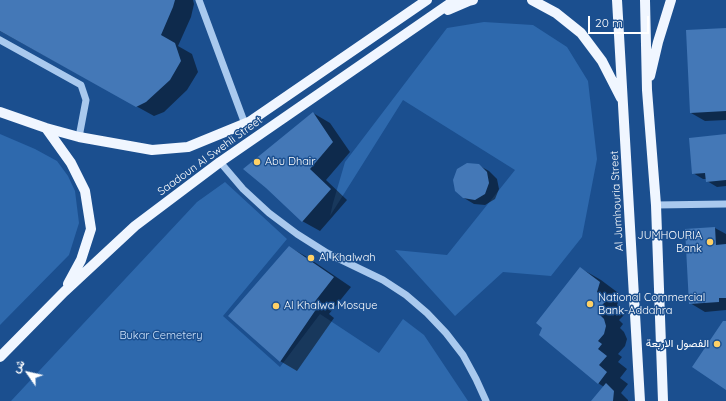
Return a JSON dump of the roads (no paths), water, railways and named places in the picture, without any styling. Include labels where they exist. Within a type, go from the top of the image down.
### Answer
[{"type":"main road","points":[[0,112],[78,138],[152,150],[188,147],[249,122],[427,0]]},
{"type":"main road","name":"Saadoun Al Swehli Street","points":[[0,357],[64,292],[135,226],[220,162],[455,0]]},
{"type":"main road","points":[[430,18],[473,0]]},
{"type":"main road","points":[[532,0],[556,13],[581,32],[602,61],[623,102]]},
{"type":"main road","name":"Al Jumhouria Street","points":[[618,0],[640,401]]},
{"type":"main road","points":[[645,0],[646,90],[656,205],[662,401]]},
{"type":"main road","points":[[646,90],[658,42],[671,0]]},
{"type":"main road","points":[[46,128],[71,163],[85,191],[91,229],[81,260],[64,292]]},
{"type":"street","points":[[199,0],[245,124]]},
{"type":"street","points":[[0,40],[81,85],[86,100],[78,138]]},
{"type":"street","points":[[220,162],[243,189],[269,213],[297,234],[327,253],[383,280],[406,295],[427,313],[446,333],[463,355],[486,401]]},
{"type":"street","points":[[656,205],[726,204]]},
{"type":"place","name":"Abu Dhair","points":[[257,162]]},
{"type":"place","name":"JUMHOURIA Bank","points":[[710,242]]},
{"type":"place","name":"Al Khalwah","points":[[311,258]]},
{"type":"place","name":"National Commercial Bank-Addahra","points":[[590,304]]},
{"type":"place","name":"Al Khalwa Mosque","points":[[276,306]]},
{"type":"place","name":"الفصول الاربعة","points":[[717,344]]},
{"type":"park label","name":"Bukar Cemetery","points":[[161,336]]}]
